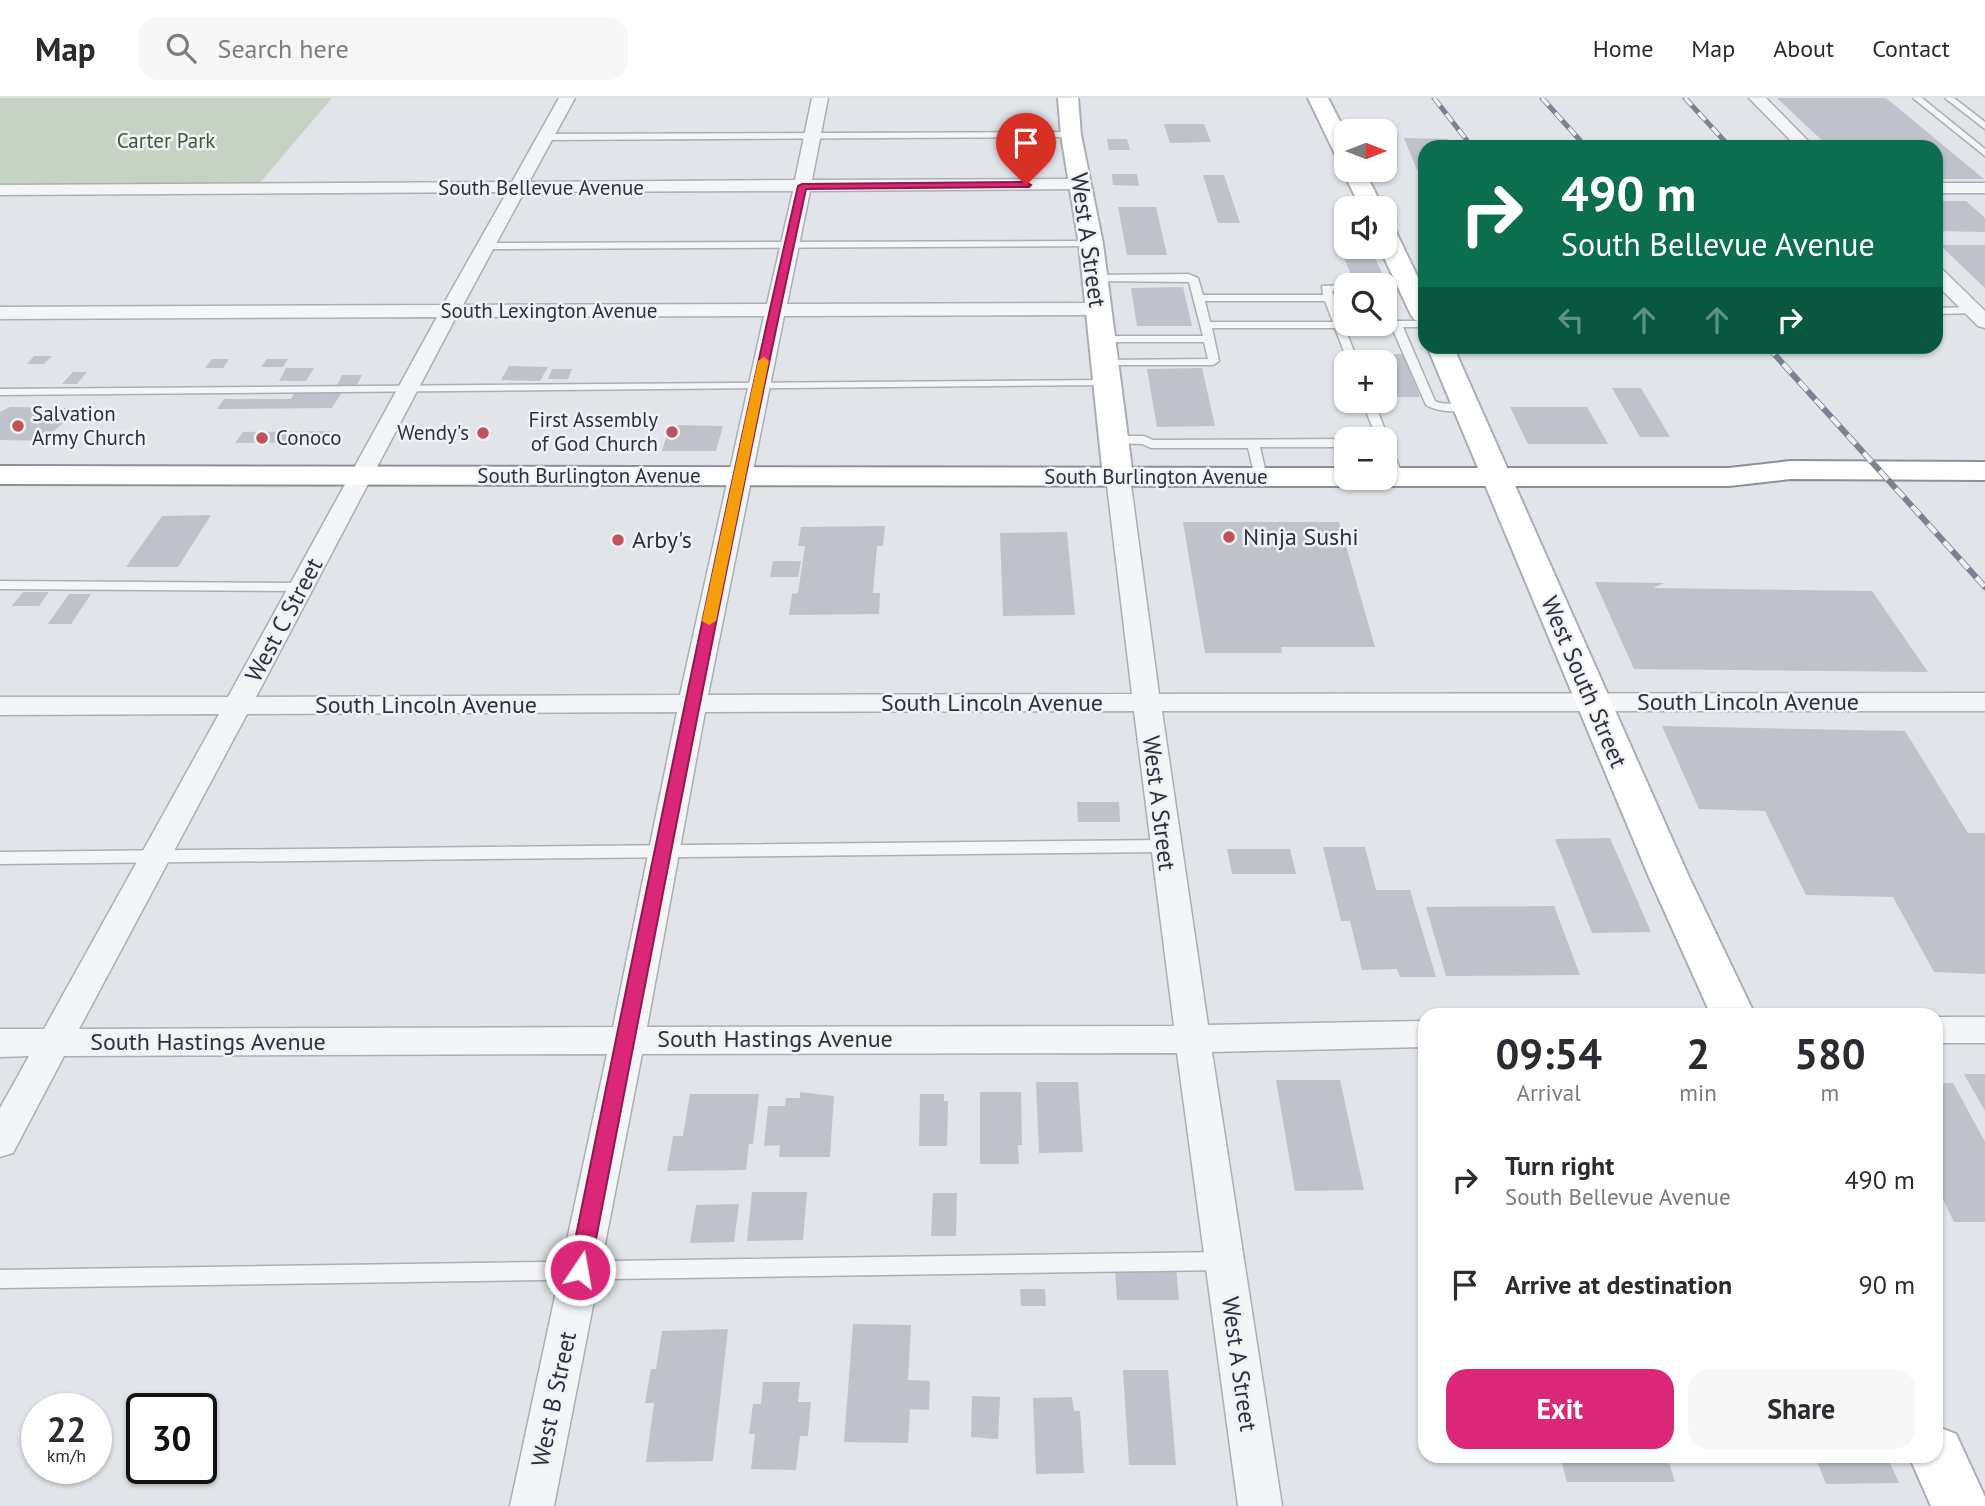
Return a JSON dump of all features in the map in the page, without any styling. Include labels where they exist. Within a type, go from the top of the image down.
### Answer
[{"type":"main road","name":"West A Street","points":[[1068,98],[1071,135],[1091,244],[1118,477]]},
{"type":"main road","points":[[1318,98],[1334,131]]},
{"type":"main road","points":[[1397,253],[1417,285]]},
{"type":"main road","name":"West South Street","points":[[1444,354],[1593,702],[1730,1008]]},
{"type":"main road","points":[[1397,477],[1729,477],[1790,470],[1985,471]]},
{"type":"main road","name":"South Burlington Avenue","points":[[0,475],[1334,477]]},
{"type":"main road","points":[[1729,477],[1801,486],[1985,488]]},
{"type":"main road","points":[[1941,1463],[1960,1506]]},
{"type":"street","name":"West C Street","points":[[0,1142],[567,98]]},
{"type":"street","name":"West B Street","points":[[532,1506],[628,1039],[692,705],[820,98]]},
{"type":"street","points":[[1757,98],[1799,140]]},
{"type":"street","name":"South Bellevue Avenue","points":[[0,190],[1082,184]]},
{"type":"street","points":[[1943,188],[1985,188]]},
{"type":"street","points":[[1943,281],[1979,314]]},
{"type":"street","name":"South Lexington Avenue","points":[[0,313],[1097,309]]},
{"type":"street","name":"West A Street","points":[[1118,477],[1165,846],[1261,1506]]},
{"type":"street","name":"South Lincoln Avenue","points":[[0,706],[1985,702]]},
{"type":"street","points":[[1943,1030],[1985,1030]]},
{"type":"street","name":"South Hastings Avenue","points":[[0,1043],[1192,1039],[1418,1034]]},
{"type":"lane","points":[[1917,98],[1985,153]]},
{"type":"lane","points":[[1949,98],[1985,126]]},
{"type":"lane","points":[[546,137],[1071,135]]},
{"type":"lane","points":[[486,246],[1091,244]]},
{"type":"lane","points":[[0,392],[757,388],[1104,362],[1214,361],[1194,280],[1188,277],[1094,278]]},
{"type":"lane","points":[[1334,287],[1326,288],[1334,312]]},
{"type":"lane","points":[[1199,298],[1329,298]]},
{"type":"lane","points":[[1943,311],[1979,314]]},
{"type":"lane","points":[[1397,324],[1418,324]]},
{"type":"lane","points":[[1206,325],[1334,325]]},
{"type":"lane","points":[[1397,326],[1430,403],[1437,407],[1467,407]]},
{"type":"lane","points":[[1104,362],[1209,339]]},
{"type":"lane","points":[[1114,440],[1143,440],[1151,444],[1334,443]]},
{"type":"lane","points":[[1253,444],[1261,477]]},
{"type":"lane","points":[[0,584],[302,587]]},
{"type":"lane","points":[[0,858],[1165,846]]},
{"type":"lane","points":[[0,1279],[1224,1261]]},
{"type":"green space","name":"Carter Park","points":[[0,98],[332,98],[258,185],[0,185]]},
{"type":"building","points":[[1777,98],[1886,98],[1937,140],[1822,140]]},
{"type":"building","points":[[1164,124],[1204,124],[1211,142],[1170,143]]},
{"type":"building","points":[[1404,138],[1448,139],[1418,140],[1417,170]]},
{"type":"building","points":[[1107,139],[1127,139],[1130,150],[1109,150]]},
{"type":"building","points":[[1943,145],[1984,179],[1943,179]]},
{"type":"building","points":[[1112,174],[1137,174],[1139,186],[1113,185]]},
{"type":"building","points":[[1203,175],[1224,175],[1240,223],[1218,223]]},
{"type":"building","points":[[1943,201],[1966,201],[1985,218],[1985,232],[1943,231]]},
{"type":"building","points":[[1118,207],[1156,207],[1167,255],[1127,255]]},
{"type":"building","points":[[1943,245],[1985,245],[1985,288],[1943,248]]},
{"type":"building","points":[[1344,259],[1375,259],[1382,273],[1351,273]]},
{"type":"building","points":[[1183,287],[1192,326],[1137,326],[1131,288]]},
{"type":"building","points":[[1397,354],[1404,354],[1420,397],[1397,397]]},
{"type":"building","points":[[34,356],[52,356],[44,364],[27,364]]},
{"type":"building","points":[[212,359],[229,359],[223,368],[205,368]]},
{"type":"building","points":[[267,359],[288,359],[283,367],[261,367]]},
{"type":"building","points":[[509,366],[548,367],[540,381],[501,380]]},
{"type":"building","points":[[286,368],[314,368],[306,381],[279,381]]},
{"type":"building","points":[[1202,368],[1215,426],[1157,427],[1147,369]]},
{"type":"building","points":[[552,369],[572,369],[568,379],[548,379]]},
{"type":"building","points":[[73,372],[87,372],[77,384],[62,384]]},
{"type":"building","points":[[342,375],[362,375],[357,385],[337,385]]},
{"type":"building","points":[[1612,388],[1641,388],[1670,437],[1640,437]]},
{"type":"building","points":[[295,392],[342,392],[332,408],[217,409],[224,399],[291,399]]},
{"type":"building","points":[[10,407],[78,408],[62,420],[67,420],[51,433],[55,433],[48,441],[0,440],[0,412]]},
{"type":"building","points":[[1510,407],[1587,407],[1608,444],[1528,444]]},
{"type":"building","points":[[670,425],[723,426],[716,451],[662,451]]},
{"type":"building","points":[[331,431],[325,442],[235,443],[243,432]]},
{"type":"building","points":[[211,515],[178,567],[126,567],[162,516]]},
{"type":"building","points":[[1183,522],[1339,522],[1375,647],[1281,647],[1282,653],[1205,653]]},
{"type":"building","points":[[885,526],[883,546],[877,546],[873,593],[880,593],[879,614],[789,615],[792,594],[798,593],[805,546],[798,546],[801,527]]},
{"type":"building","points":[[1067,532],[1075,615],[1003,616],[1000,533]]},
{"type":"building","points":[[773,561],[801,561],[798,577],[770,577]]},
{"type":"building","points":[[1595,582],[1664,583],[1653,588],[1872,591],[1928,672],[1634,669]]},
{"type":"building","points":[[23,592],[49,592],[39,606],[12,606]]},
{"type":"building","points":[[69,594],[91,594],[71,624],[48,624]]},
{"type":"building","points":[[1662,726],[1905,731],[1968,833],[1985,833],[1985,974],[1934,972],[1893,897],[1806,895],[1765,811],[1699,809]]},
{"type":"building","points":[[1077,802],[1119,802],[1120,822],[1078,822]]},
{"type":"building","points":[[1610,838],[1651,932],[1592,933],[1555,839]]},
{"type":"building","points":[[1323,847],[1365,847],[1376,890],[1410,890],[1436,977],[1400,977],[1397,969],[1362,970],[1350,921],[1341,921]]},
{"type":"building","points":[[1227,849],[1290,849],[1296,874],[1232,874]]},
{"type":"building","points":[[1554,906],[1580,975],[1446,976],[1426,907]]},
{"type":"building","points":[[1964,1074],[1985,1074],[1985,1111]]},
{"type":"building","points":[[1276,1080],[1340,1080],[1364,1190],[1295,1191]]},
{"type":"building","points":[[1036,1082],[1078,1082],[1083,1152],[1039,1153]]},
{"type":"building","points":[[1943,1083],[1953,1083],[1985,1142],[1985,1222],[1954,1222],[1943,1199]]},
{"type":"building","points":[[800,1092],[834,1096],[830,1157],[779,1157],[780,1145],[764,1146],[768,1106],[785,1106],[786,1098],[800,1098]]},
{"type":"building","points":[[980,1092],[1021,1092],[1022,1145],[1018,1145],[1019,1164],[980,1164]]},
{"type":"building","points":[[690,1094],[759,1094],[753,1144],[749,1144],[746,1170],[667,1171],[673,1136],[683,1136]]},
{"type":"building","points":[[920,1094],[944,1094],[944,1101],[948,1101],[947,1146],[919,1146]]},
{"type":"building","points":[[752,1192],[807,1192],[803,1240],[747,1241]]},
{"type":"building","points":[[933,1193],[957,1193],[956,1236],[931,1236]]},
{"type":"building","points":[[739,1204],[734,1242],[690,1243],[696,1205]]},
{"type":"building","points":[[1115,1266],[1176,1266],[1179,1300],[1117,1300]]},
{"type":"building","points":[[1020,1289],[1045,1289],[1046,1306],[1021,1306]]},
{"type":"building","points":[[853,1324],[911,1325],[908,1380],[930,1381],[929,1410],[910,1409],[908,1443],[844,1442]]},
{"type":"building","points":[[728,1329],[713,1461],[646,1462],[654,1403],[645,1403],[651,1369],[656,1369],[662,1331]]},
{"type":"building","points":[[1123,1370],[1168,1370],[1176,1465],[1129,1465]]},
{"type":"building","points":[[763,1382],[800,1382],[798,1402],[811,1402],[808,1436],[800,1436],[796,1470],[751,1469],[755,1434],[749,1434],[753,1404],[761,1404]]},
{"type":"building","points":[[972,1396],[1000,1397],[998,1439],[971,1437]]},
{"type":"building","points":[[1072,1397],[1074,1411],[1080,1411],[1084,1473],[1036,1474],[1033,1398]]},
{"type":"building","points":[[1562,1463],[1669,1463],[1675,1482],[1567,1482]]},
{"type":"building","points":[[1818,1463],[1890,1463],[1899,1483],[1826,1484]]},
{"type":"railway","points":[[1434,98],[1467,140]]},
{"type":"railway","points":[[1542,98],[1580,140]]},
{"type":"railway","points":[[1685,98],[1724,140]]},
{"type":"railway","points":[[1774,354],[1985,587]]},
{"type":"slow traffic","points":[[709,621],[764,361]]},
{"type":"place","name":"Salvation Army Church","points":[[18,426]]},
{"type":"place","name":"First Assembly of God Church","points":[[672,432]]},
{"type":"place","name":"Wendy's","points":[[483,433]]},
{"type":"place","name":"Conoco","points":[[262,438]]},
{"type":"place","name":"Ninja Sushi","points":[[1229,537]]},
{"type":"place","name":"Arby's","points":[[618,540]]},
{"type":"route","points":[[580,1270],[628,1039],[692,705],[757,388],[802,186],[1026,185]]}]
